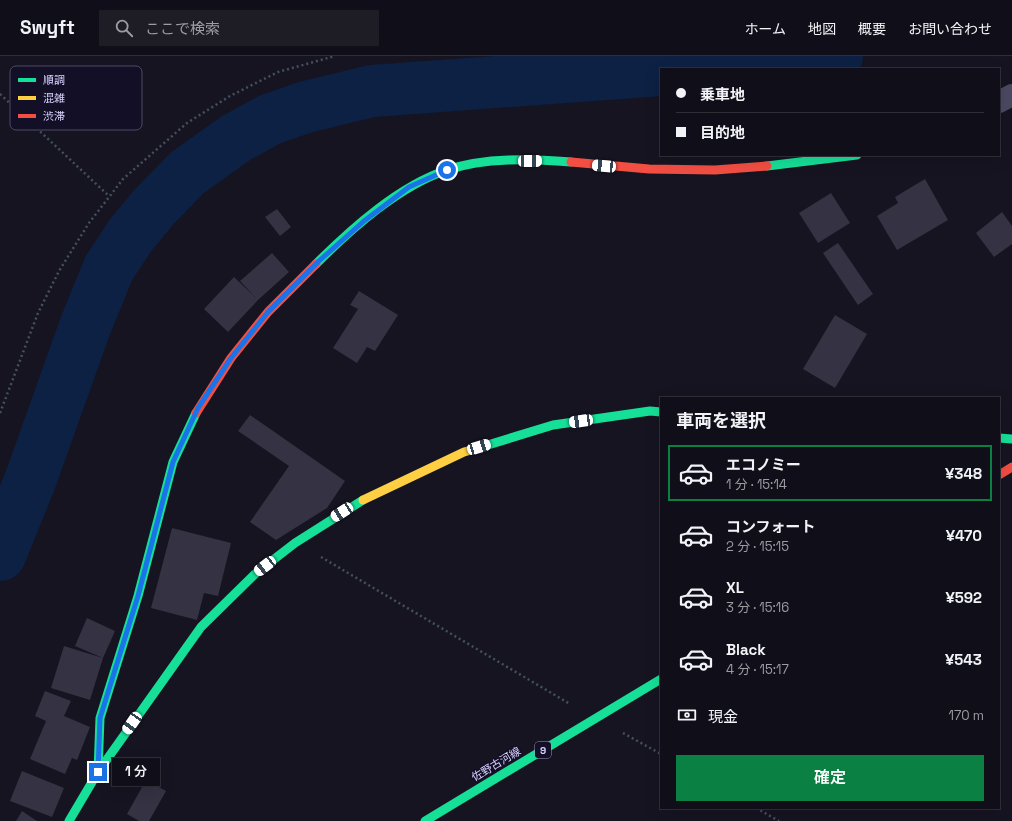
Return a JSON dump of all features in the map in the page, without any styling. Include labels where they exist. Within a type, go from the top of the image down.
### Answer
[{"type":"street","points":[[1000,101],[1012,95]]},
{"type":"street","points":[[98,772],[100,718],[138,596],[173,462],[198,408],[231,358],[268,312],[319,261],[364,221],[409,187],[447,170],[488,161],[544,160],[649,169],[715,170],[782,165],[850,156]]},
{"type":"street","points":[[69,821],[98,772],[201,627],[255,574],[295,543],[354,504],[464,452],[553,424],[650,411],[660,412]]},
{"type":"street","points":[[1000,438],[1012,439]]},
{"type":"street","points":[[1000,474],[1012,467]]},
{"type":"street","name":"佐野古河線","points":[[425,821],[660,680]]},
{"type":"path","points":[[0,413],[38,312],[60,271],[89,223],[123,179],[182,128],[230,96],[278,72],[335,56]]},
{"type":"path","points":[[0,94],[10,103]]},
{"type":"path","points":[[39,130],[110,196]]},
{"type":"path","points":[[295,543],[560,698]]},
{"type":"path","points":[[758,809],[779,821]]},
{"type":"water","points":[[30,481],[0,571],[0,550]]},
{"type":"building","points":[[925,179],[948,220],[897,250],[877,216],[898,203],[895,197]]},
{"type":"building","points":[[831,193],[850,223],[818,243],[799,213]]},
{"type":"building","points":[[277,209],[291,227],[280,236],[265,217]]},
{"type":"building","points":[[1002,212],[1012,226],[1012,244],[994,257],[976,233]]},
{"type":"building","points":[[838,243],[873,294],[858,305],[823,253]]},
{"type":"building","points":[[272,253],[289,272],[258,300],[228,332],[204,309],[234,277],[255,297],[240,281]]},
{"type":"building","points":[[359,291],[398,315],[375,351],[367,347],[357,363],[333,348],[358,309],[350,305]]},
{"type":"building","points":[[835,315],[867,334],[835,388],[803,369]]},
{"type":"building","points":[[250,415],[345,481],[327,508],[276,540],[250,522],[289,466],[238,431]]},
{"type":"building","points":[[172,528],[231,543],[218,596],[204,593],[197,620],[151,608]]},
{"type":"building","points":[[87,618],[115,631],[103,658],[75,646]]},
{"type":"building","points":[[64,646],[103,658],[90,700],[51,688]]},
{"type":"building","points":[[45,691],[71,701],[64,716],[90,727],[77,760],[72,758],[65,774],[30,759],[46,721],[35,716]]},
{"type":"building","points":[[22,771],[64,788],[52,817],[10,801]]},
{"type":"building","points":[[146,780],[166,791],[149,821],[139,821],[127,814]]},
{"type":"building","points":[[22,811],[37,821],[16,821]]},
{"type":"waterway","points":[[693,68],[788,62],[837,56]]},
{"type":"waterway","points":[[0,555],[30,481],[86,324],[109,268],[130,236],[153,208],[187,173],[236,138],[271,119],[306,107],[372,91],[660,70]]},
{"type":"traffic: fast","points":[[767,166],[849,156]]},
{"type":"traffic: fast","points":[[316,264],[345,236],[377,210],[411,186],[429,177],[462,166],[493,161],[540,160],[571,162]]},
{"type":"traffic: fast","points":[[478,448],[553,425],[650,411],[660,412]]},
{"type":"traffic: fast","points":[[98,772],[100,718],[138,596],[173,462],[196,413]]},
{"type":"traffic: fast","points":[[1000,438],[1012,439]]},
{"type":"traffic: fast","points":[[69,821],[98,772],[201,627],[255,574],[295,543],[363,500]]},
{"type":"traffic: fast","points":[[425,821],[660,680]]},
{"type":"traffic: slow","points":[[363,500],[464,452],[478,448]]},
{"type":"traffic: jam","points":[[571,162],[649,169],[715,170],[767,166]]},
{"type":"traffic: jam","points":[[196,413],[231,358],[268,312],[316,264]]},
{"type":"traffic: jam","points":[[1000,474],[1012,467]]},
{"type":"route","points":[[98,772],[100,718],[138,596],[173,462],[198,408],[231,358],[268,312],[319,261],[364,221],[409,187],[447,170]]}]
